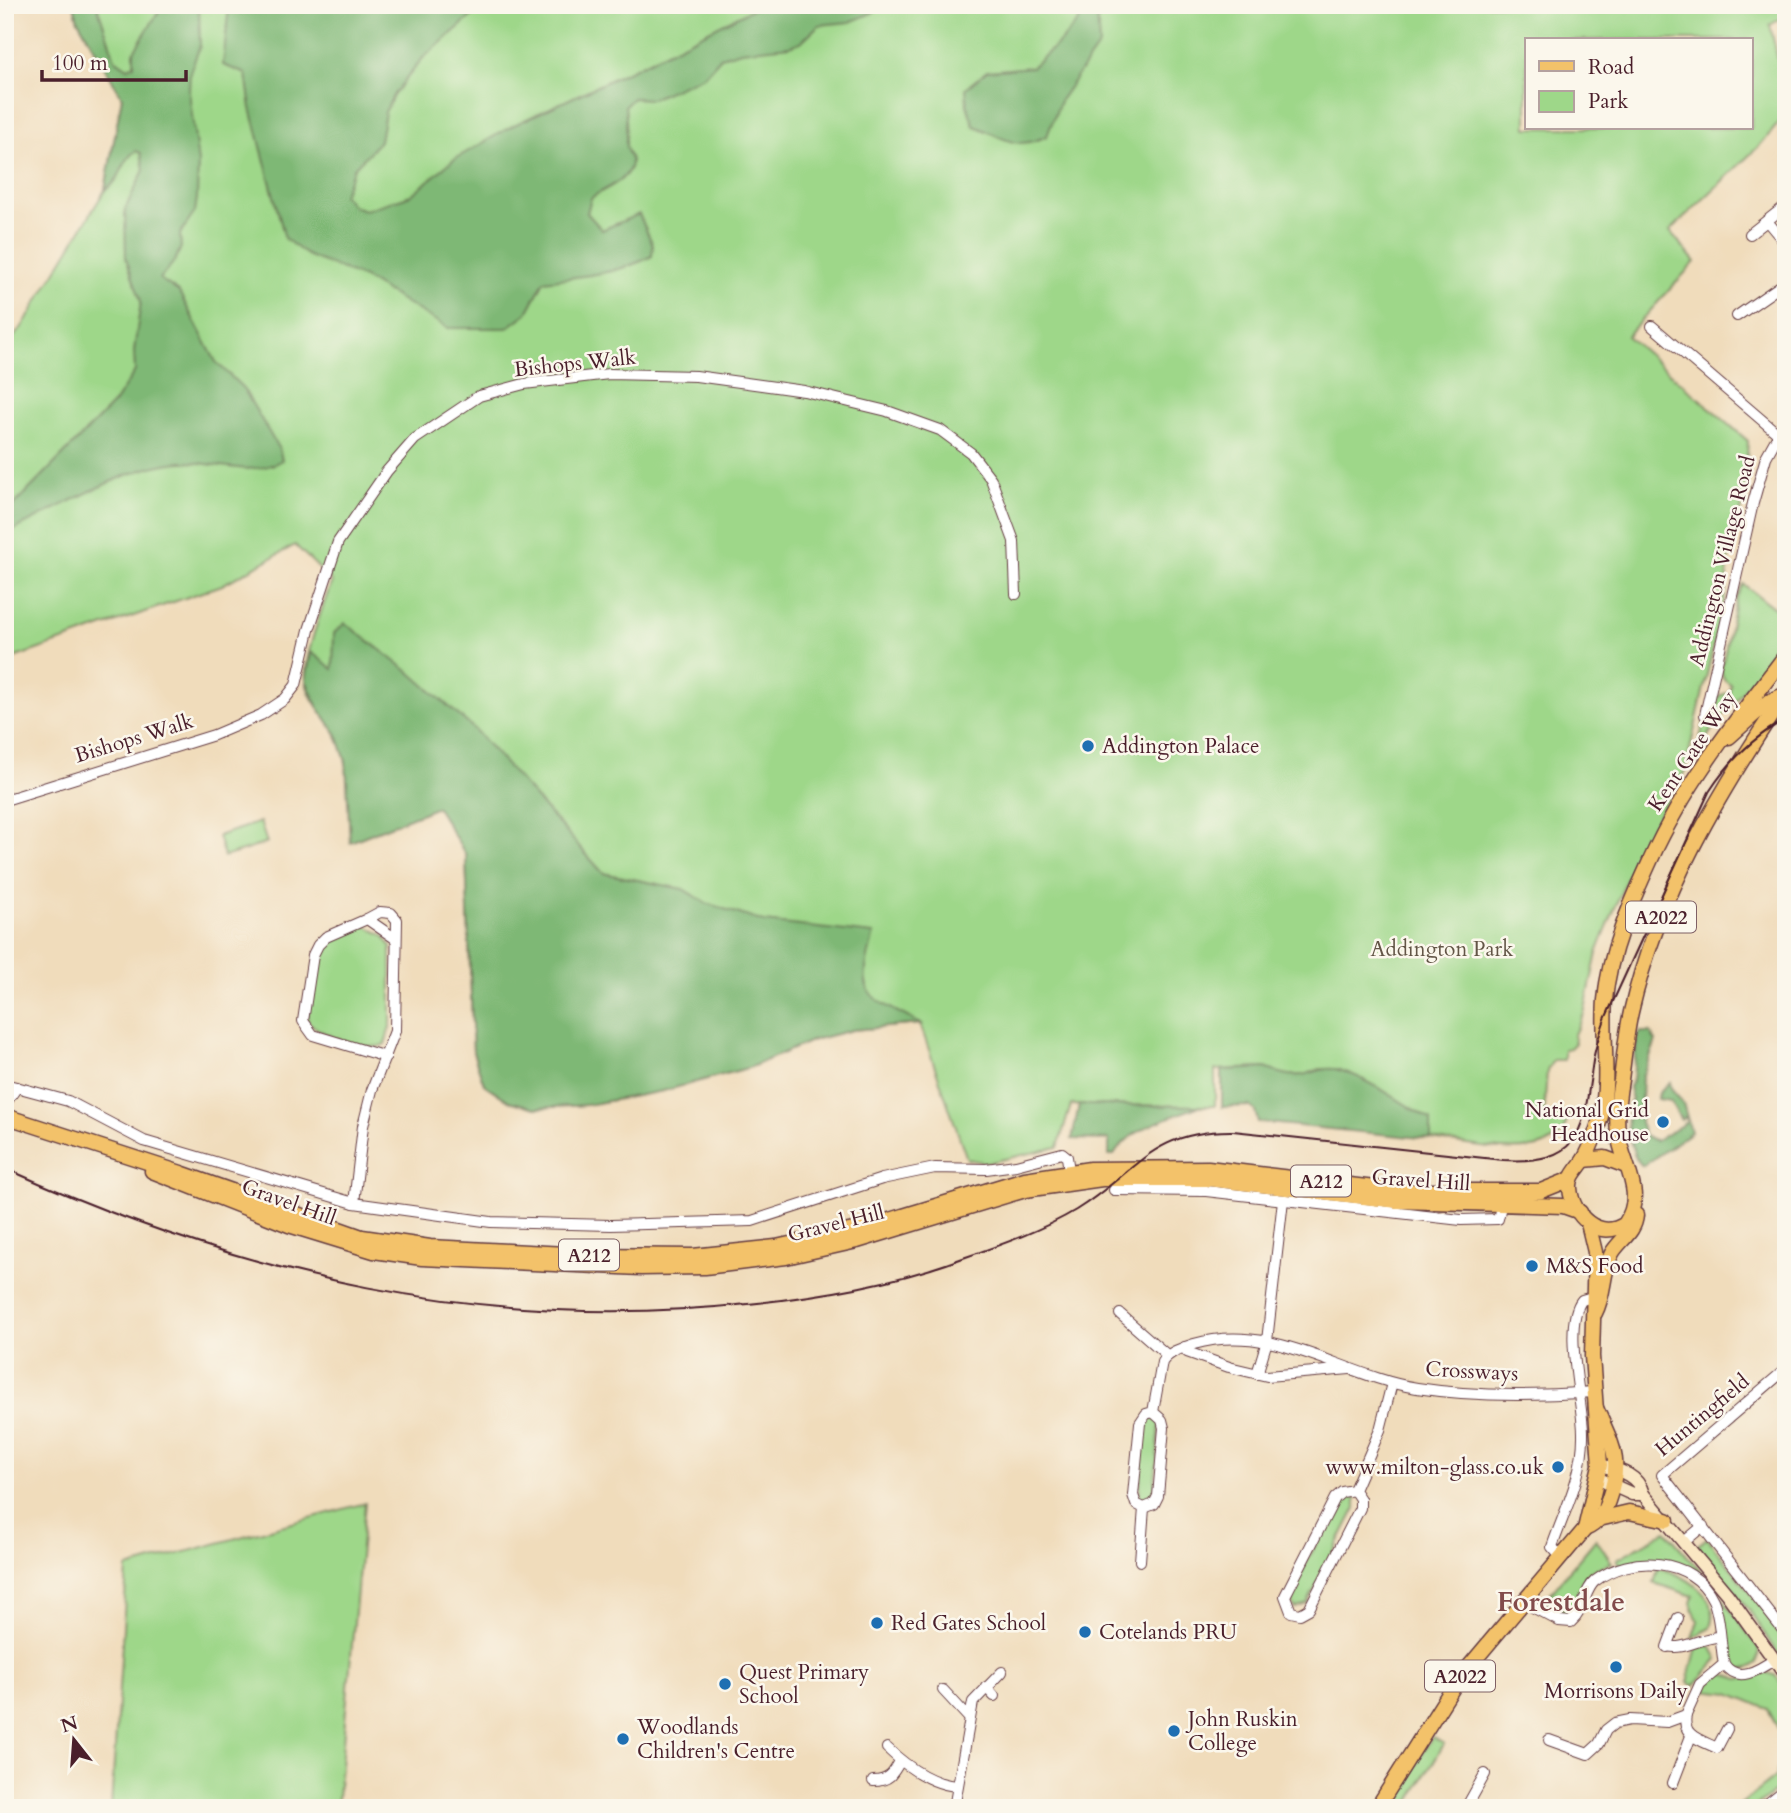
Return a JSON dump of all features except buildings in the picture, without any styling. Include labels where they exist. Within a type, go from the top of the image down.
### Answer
[{"type":"main road","name":"Kent Gate Way","points":[[1584,1160],[1594,1140],[1605,1098],[1606,998],[1614,954],[1652,857],[1686,791],[1786,655]]},
{"type":"main road","points":[[1719,743],[1739,732],[1768,702],[1785,694]]},
{"type":"main road","name":"A2022","points":[[1626,1166],[1618,1132],[1619,1091],[1630,1014],[1653,938],[1686,857],[1713,805],[1785,694]]},
{"type":"main road","name":"Gravel Hill","points":[[5,1116],[113,1150],[340,1231],[384,1242],[429,1247],[639,1257],[723,1254],[806,1241],[887,1222],[1068,1164],[1208,1168],[1400,1191],[1541,1191],[1571,1179]]},
{"type":"main road","name":"Gravel Hill","points":[[113,1150],[171,1181],[289,1225],[374,1251],[455,1260],[641,1268],[705,1267],[762,1261],[857,1241],[1025,1190],[1102,1179],[1153,1183],[1208,1179],[1398,1201],[1501,1209],[1563,1206],[1584,1217]]},
{"type":"main road","points":[[1605,1158],[1626,1166],[1634,1185],[1635,1200],[1630,1217],[1620,1227],[1602,1230],[1584,1217],[1570,1191],[1571,1179],[1584,1160],[1605,1158]]},
{"type":"main road","name":"A2022","points":[[1594,1315],[1600,1304],[1608,1262],[1636,1221],[1635,1200]]},
{"type":"main road","name":"A2022","points":[[1377,1808],[1457,1681],[1561,1557],[1585,1530],[1599,1519],[1616,1477],[1614,1451],[1587,1392],[1594,1315],[1594,1241],[1584,1217]]},
{"type":"main road","name":"A2022","points":[[1585,1530],[1585,1520],[1600,1472],[1596,1408]]},
{"type":"main road","points":[[1599,1519],[1629,1513],[1667,1520]]},
{"type":"street","points":[[1750,234],[1783,208]]},
{"type":"street","points":[[1767,221],[1786,244]]},
{"type":"street","points":[[1737,316],[1786,282]]},
{"type":"street","points":[[1652,326],[1777,433]]},
{"type":"street","name":"Bishops Walk","points":[[5,800],[214,735],[261,715],[285,699],[296,685],[309,630],[338,542],[387,471],[415,439],[479,396],[524,384],[609,374],[696,376],[804,391],[887,411],[940,430],[971,453],[991,479],[1014,541],[1016,594]]},
{"type":"street","name":"Addington Village Road","points":[[1706,715],[1766,457],[1786,421]]},
{"type":"street","points":[[1712,684],[1724,688]]},
{"type":"street","points":[[354,1203],[363,1126],[372,1090],[386,1057],[395,1031],[397,920],[391,913],[380,912],[326,937],[318,945],[313,955],[303,1021],[313,1035],[386,1057]]},
{"type":"street","points":[[367,919],[396,939]]},
{"type":"street","name":"Gravel Hill","points":[[5,1084],[68,1101],[144,1141],[354,1203],[491,1222],[611,1225],[752,1221],[882,1179],[935,1168],[986,1169],[1054,1153],[1065,1153],[1068,1164]]},
{"type":"street","points":[[5,1104],[17,1087]]},
{"type":"street","name":"Gravel Hill","points":[[1114,1190],[1153,1183],[1461,1220],[1493,1221],[1498,1219],[1501,1209]]},
{"type":"street","points":[[1257,1374],[1267,1341],[1283,1199]]},
{"type":"street","points":[[1561,1557],[1552,1547],[1570,1505],[1580,1463],[1587,1392],[1574,1344],[1575,1317],[1582,1300],[1592,1297]]},
{"type":"street","points":[[1120,1314],[1167,1355],[1162,1362],[1153,1412]]},
{"type":"street","name":"Crossways","points":[[1167,1355],[1208,1341],[1267,1341],[1321,1355],[1350,1369],[1392,1383],[1442,1391],[1587,1392]]},
{"type":"street","name":"Crossways","points":[[1185,1347],[1187,1352],[1257,1374],[1300,1374],[1350,1369]]},
{"type":"street","name":"Huntingfield","points":[[1786,1369],[1664,1470],[1663,1480],[1703,1526],[1786,1634]]},
{"type":"street","points":[[1354,1490],[1380,1430],[1392,1383]]},
{"type":"street","points":[[1153,1412],[1162,1420],[1164,1429],[1158,1496],[1154,1504],[1144,1508],[1136,1504],[1133,1495],[1140,1423],[1146,1414],[1153,1412]]},
{"type":"street","points":[[1600,1472],[1633,1478],[1641,1485],[1643,1494],[1727,1594],[1786,1676]]},
{"type":"street","points":[[1354,1490],[1360,1499],[1360,1508],[1310,1609],[1300,1614],[1291,1612],[1284,1596],[1335,1498],[1342,1492],[1354,1490]]},
{"type":"street","points":[[1140,1561],[1144,1508]]},
{"type":"street","points":[[1684,1542],[1703,1526]]},
{"type":"street","points":[[1523,1602],[1559,1621],[1571,1622],[1586,1603],[1594,1582],[1609,1573],[1641,1564],[1669,1564],[1709,1593],[1717,1610],[1719,1637],[1724,1664],[1728,1670],[1739,1675],[1749,1673],[1775,1659]]},
{"type":"street","points":[[1678,1618],[1668,1647],[1674,1648],[1700,1638],[1719,1637]]},
{"type":"street","points":[[1724,1664],[1700,1684],[1686,1714],[1685,1726],[1691,1736],[1717,1748],[1727,1729]]},
{"type":"street","points":[[954,1808],[972,1702],[1002,1672]]},
{"type":"street","points":[[986,1688],[994,1696]]},
{"type":"street","points":[[943,1690],[968,1717]]},
{"type":"street","points":[[1549,1740],[1588,1754],[1599,1744],[1606,1730],[1615,1723],[1630,1720],[1667,1722],[1686,1714]]},
{"type":"street","points":[[1673,1783],[1691,1736]]},
{"type":"street","points":[[887,1748],[900,1761],[944,1785],[957,1786]]},
{"type":"street","points":[[873,1781],[883,1781],[891,1776],[900,1761]]},
{"type":"street","points":[[1466,1808],[1485,1774]]},
{"type":"street","points":[[1762,1808],[1786,1789]]},
{"type":"green space","name":"Addington Park","points":[[74,5],[1786,5],[1786,16],[1770,25],[1786,96],[1786,115],[1760,145],[1670,231],[1695,262],[1627,336],[1748,441],[1744,502],[1730,545],[1725,595],[1685,771],[1638,850],[1597,953],[1584,1014],[1573,1036],[1575,1043],[1564,1049],[1564,1060],[1553,1060],[1547,1071],[1544,1114],[1570,1113],[1561,1134],[1550,1143],[1535,1148],[1518,1149],[1480,1147],[1431,1139],[1431,1120],[1338,1069],[1319,1069],[1304,1075],[1288,1076],[1264,1068],[1215,1070],[1215,1106],[1071,1105],[1058,1147],[987,1163],[967,1159],[920,1024],[852,1030],[813,1040],[751,1067],[663,1091],[586,1105],[536,1108],[509,1101],[484,1084],[473,1052],[466,855],[437,807],[350,842],[346,761],[337,736],[314,702],[306,680],[311,645],[332,581],[295,545],[222,585],[5,661],[5,347],[22,327],[105,190],[122,97],[78,20]]},
{"type":"green space","points":[[74,5],[97,5],[115,59],[128,68],[134,65],[134,51],[163,5],[199,5],[200,46],[190,72],[189,91],[198,163],[197,198],[195,212],[180,234],[181,247],[176,259],[160,279],[179,292],[216,362],[243,388],[280,451],[282,460],[270,466],[245,469],[194,462],[161,465],[92,490],[5,534],[5,517],[13,506],[114,403],[135,371],[134,351],[141,301],[126,258],[125,209],[144,170],[141,153],[136,151],[115,181],[105,190],[122,97],[78,20]]},
{"type":"green space","points":[[229,5],[494,5],[478,11],[423,58],[394,94],[385,112],[380,141],[354,168],[343,195],[353,206],[365,210],[411,195],[453,160],[514,125],[760,5],[891,5],[850,22],[819,25],[801,42],[790,46],[741,51],[721,57],[704,76],[651,99],[633,98],[625,106],[626,146],[631,160],[630,168],[622,179],[591,198],[587,213],[602,230],[639,214],[653,245],[652,256],[613,271],[544,281],[527,313],[507,328],[448,328],[364,278],[309,256],[285,239],[251,108],[246,74],[223,65]]},
{"type":"green space","points":[[1092,5],[1100,5],[1097,8],[1099,45],[1061,99],[1047,136],[1035,141],[1017,143],[974,126],[967,105],[966,88],[987,71],[1032,67],[1063,39]]},
{"type":"green space","points":[[1743,584],[1786,617],[1786,637],[1711,731],[1695,759],[1704,722],[1708,722],[1716,699],[1729,693],[1731,685],[1724,679],[1721,671],[1736,598]]},
{"type":"green space","points":[[345,623],[412,674],[473,728],[603,873],[683,889],[706,903],[764,922],[874,934],[866,971],[866,983],[870,992],[888,1007],[921,1024],[852,1030],[813,1040],[751,1067],[663,1091],[586,1105],[536,1108],[509,1101],[484,1084],[473,1052],[466,855],[437,807],[350,842],[346,761],[337,735],[317,706],[306,680],[311,652],[333,669],[334,633]]},
{"type":"green space","points":[[260,822],[267,843],[224,857],[218,836]]},
{"type":"green space","points":[[365,925],[384,936],[391,947],[391,1023],[385,1044],[377,1046],[344,1041],[321,1031],[307,1020],[317,957],[328,941]]},
{"type":"green space","points":[[1641,1032],[1650,1032],[1656,1041],[1642,1077],[1640,1122],[1644,1135],[1656,1141],[1688,1121],[1691,1132],[1643,1166],[1634,1154],[1628,1124],[1632,1100],[1629,1087],[1633,1079],[1637,1036]]},
{"type":"green space","points":[[1265,1068],[1292,1075],[1329,1069],[1351,1074],[1431,1120],[1431,1139],[1258,1122],[1255,1111],[1249,1106],[1222,1107],[1222,1070]]},
{"type":"green space","points":[[1670,1082],[1671,1089],[1683,1103],[1688,1121],[1685,1117],[1681,1120],[1670,1101],[1658,1099],[1659,1092]]},
{"type":"green space","points":[[1079,1105],[1199,1106],[1141,1130],[1121,1145],[1114,1155],[1109,1155],[1109,1140],[1072,1139]]},
{"type":"green space","points":[[1153,1417],[1160,1421],[1154,1496],[1149,1503],[1139,1499],[1144,1428],[1146,1421]]},
{"type":"green space","points":[[1350,1494],[1356,1498],[1356,1508],[1307,1604],[1295,1608],[1289,1596],[1338,1502]]},
{"type":"green space","points":[[365,1503],[337,1808],[111,1808],[127,1568]]},
{"type":"green space","points":[[1666,1531],[1702,1573],[1698,1576],[1679,1565],[1661,1560],[1621,1566],[1617,1559]]},
{"type":"green space","points":[[1707,1538],[1786,1642],[1786,1667],[1751,1613],[1697,1546]]},
{"type":"green space","points":[[1596,1539],[1612,1563],[1597,1568],[1586,1576],[1580,1585],[1585,1588],[1576,1612],[1561,1616],[1547,1605],[1547,1597]]},
{"type":"green space","points":[[1658,1568],[1689,1581],[1706,1596],[1713,1616],[1711,1628],[1692,1638],[1698,1621],[1691,1603],[1693,1596],[1654,1583]]},
{"type":"green space","points":[[1722,1598],[1759,1649],[1757,1663],[1750,1668],[1738,1669],[1727,1662],[1718,1599]]},
{"type":"green space","points":[[1701,1646],[1711,1646],[1718,1659],[1694,1686],[1688,1682],[1696,1650]]},
{"type":"green space","points":[[1719,1673],[1739,1679],[1768,1673],[1775,1675],[1786,1689],[1786,1783],[1754,1808],[1736,1808],[1776,1776],[1784,1740],[1768,1709],[1730,1693],[1702,1690]]},
{"type":"green space","points":[[1432,1737],[1444,1744],[1406,1808],[1390,1808]]},
{"type":"tram line","points":[[5,1168],[95,1206],[186,1239],[276,1266],[368,1287],[460,1302],[554,1310],[650,1311],[803,1297],[884,1282],[937,1267],[1050,1224],[1097,1196],[1163,1146],[1205,1133],[1233,1131],[1503,1160],[1530,1160],[1550,1156],[1565,1148],[1582,1123],[1595,1050],[1605,1019],[1709,792],[1743,751],[1786,719]]},
{"type":"place","name":"Addington Palace","points":[[1088,746]]},
{"type":"place","name":"National Grid Headhouse","points":[[1663,1122]]},
{"type":"place","name":"M&S Food","points":[[1532,1266]]},
{"type":"place","name":"www.milton-glass.co.uk","points":[[1558,1467]]},
{"type":"place","name":"Red Gates School","points":[[877,1623]]},
{"type":"place","name":"Cotelands PRU","points":[[1085,1632]]},
{"type":"place","name":"Morrisons Daily","points":[[1616,1667]]},
{"type":"place","name":"Quest Primary School","points":[[725,1684]]},
{"type":"place","name":"John Ruskin College","points":[[1174,1731]]},
{"type":"place","name":"Woodlands Children's Centre","points":[[623,1739]]},
{"type":"district","name":"Forestdale","points":[[1561,1601]]}]
